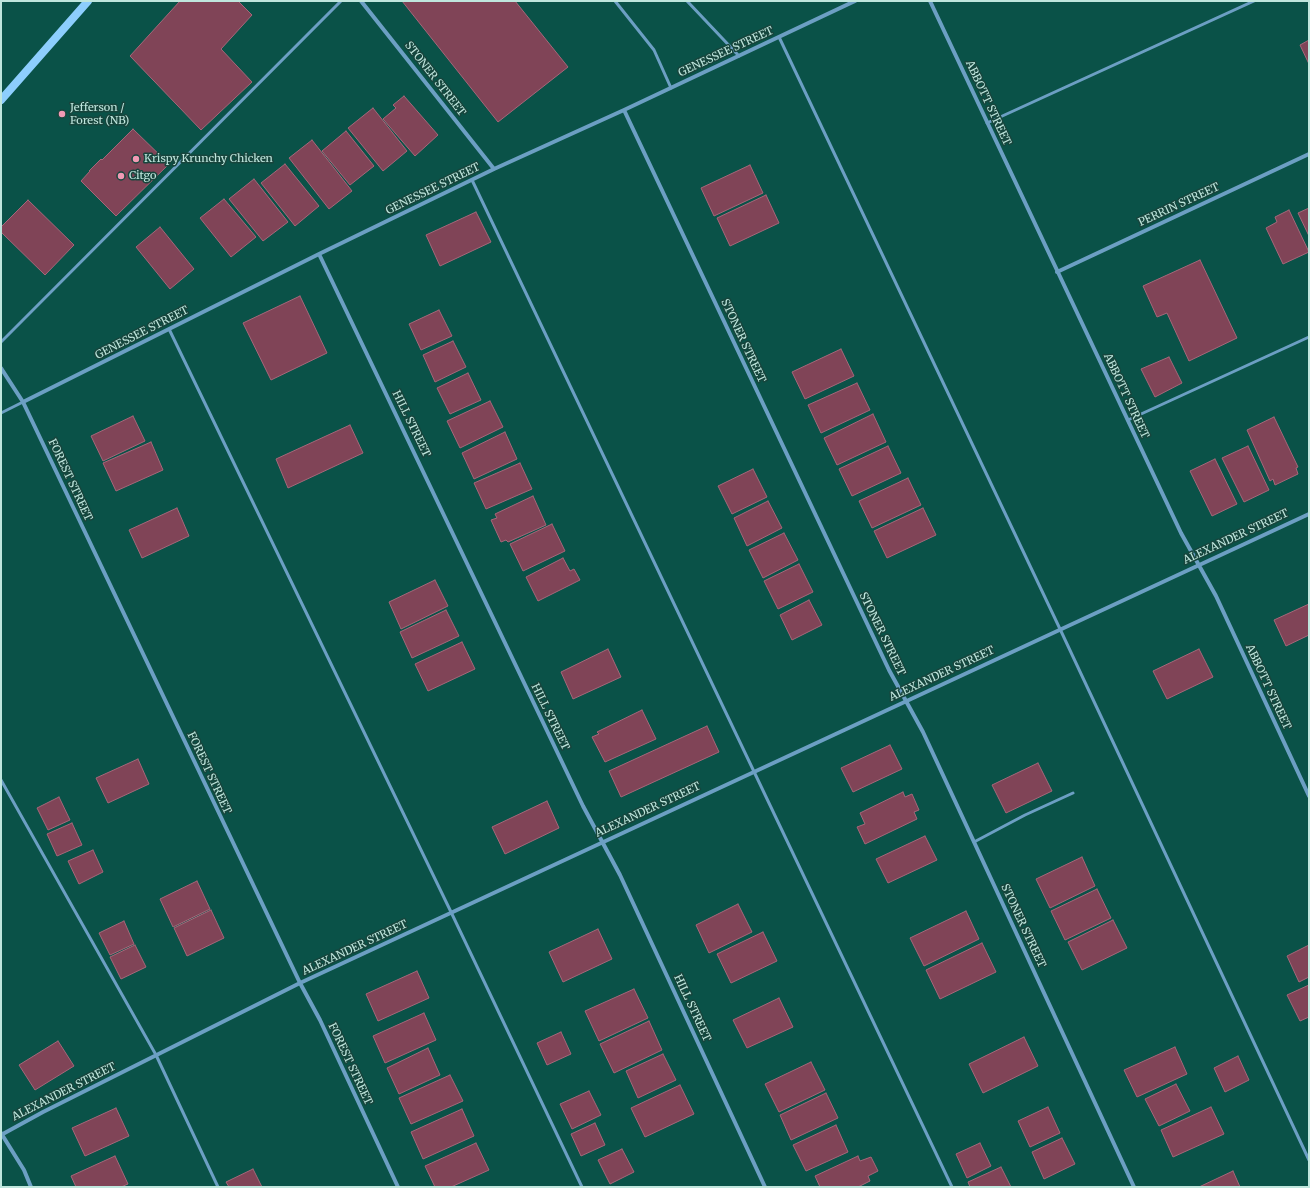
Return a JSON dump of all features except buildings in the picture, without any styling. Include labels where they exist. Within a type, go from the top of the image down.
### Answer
[{"type":"main road","points":[[1,100],[88,1]]},
{"type":"street","name":"STONER STREET","points":[[361,1],[494,169]]},
{"type":"street","name":"GENESSEE STREET","points":[[23,402],[319,254],[494,169],[624,110],[855,1]]},
{"type":"street","name":"ABBOTT STREET","points":[[930,1],[1181,533],[1216,596],[1309,796]]},
{"type":"street","name":"STONER STREET","points":[[624,110],[885,662],[923,732],[1134,1187]]},
{"type":"street","name":"PERRIN STREET","points":[[1057,272],[1309,154]]},
{"type":"street","name":"HILL STREET","points":[[319,254],[583,806],[620,875],[765,1187]]},
{"type":"street","name":"FOREST STREET","points":[[1,368],[23,402],[300,983],[320,1020],[398,1187]]},
{"type":"street","name":"ALEXANDER STREET","points":[[1,1134],[300,983],[1309,514]]},
{"type":"street","points":[[1,1134],[24,1170],[31,1187]]},
{"type":"lane","points":[[1,342],[341,1]]},
{"type":"lane","points":[[615,1],[654,50],[671,88]]},
{"type":"lane","points":[[687,1],[739,56]]},
{"type":"lane","points":[[987,123],[1254,1]]},
{"type":"lane","points":[[779,37],[1060,629],[1309,1160]]},
{"type":"lane","points":[[472,180],[952,1187]]},
{"type":"lane","points":[[169,329],[451,912],[582,1187]]},
{"type":"lane","points":[[1128,420],[1309,337]]},
{"type":"lane","points":[[1,413],[23,402]]},
{"type":"lane","points":[[1,780],[156,1055],[218,1187]]},
{"type":"lane","points":[[974,842],[1025,815],[1073,793]]},
{"type":"place","name":"Jefferson / Forest (NB)","points":[[62,114]]},
{"type":"place","name":"Krispy Krunchy Chicken","points":[[136,159]]},
{"type":"place","name":"Citgo","points":[[121,176]]}]
